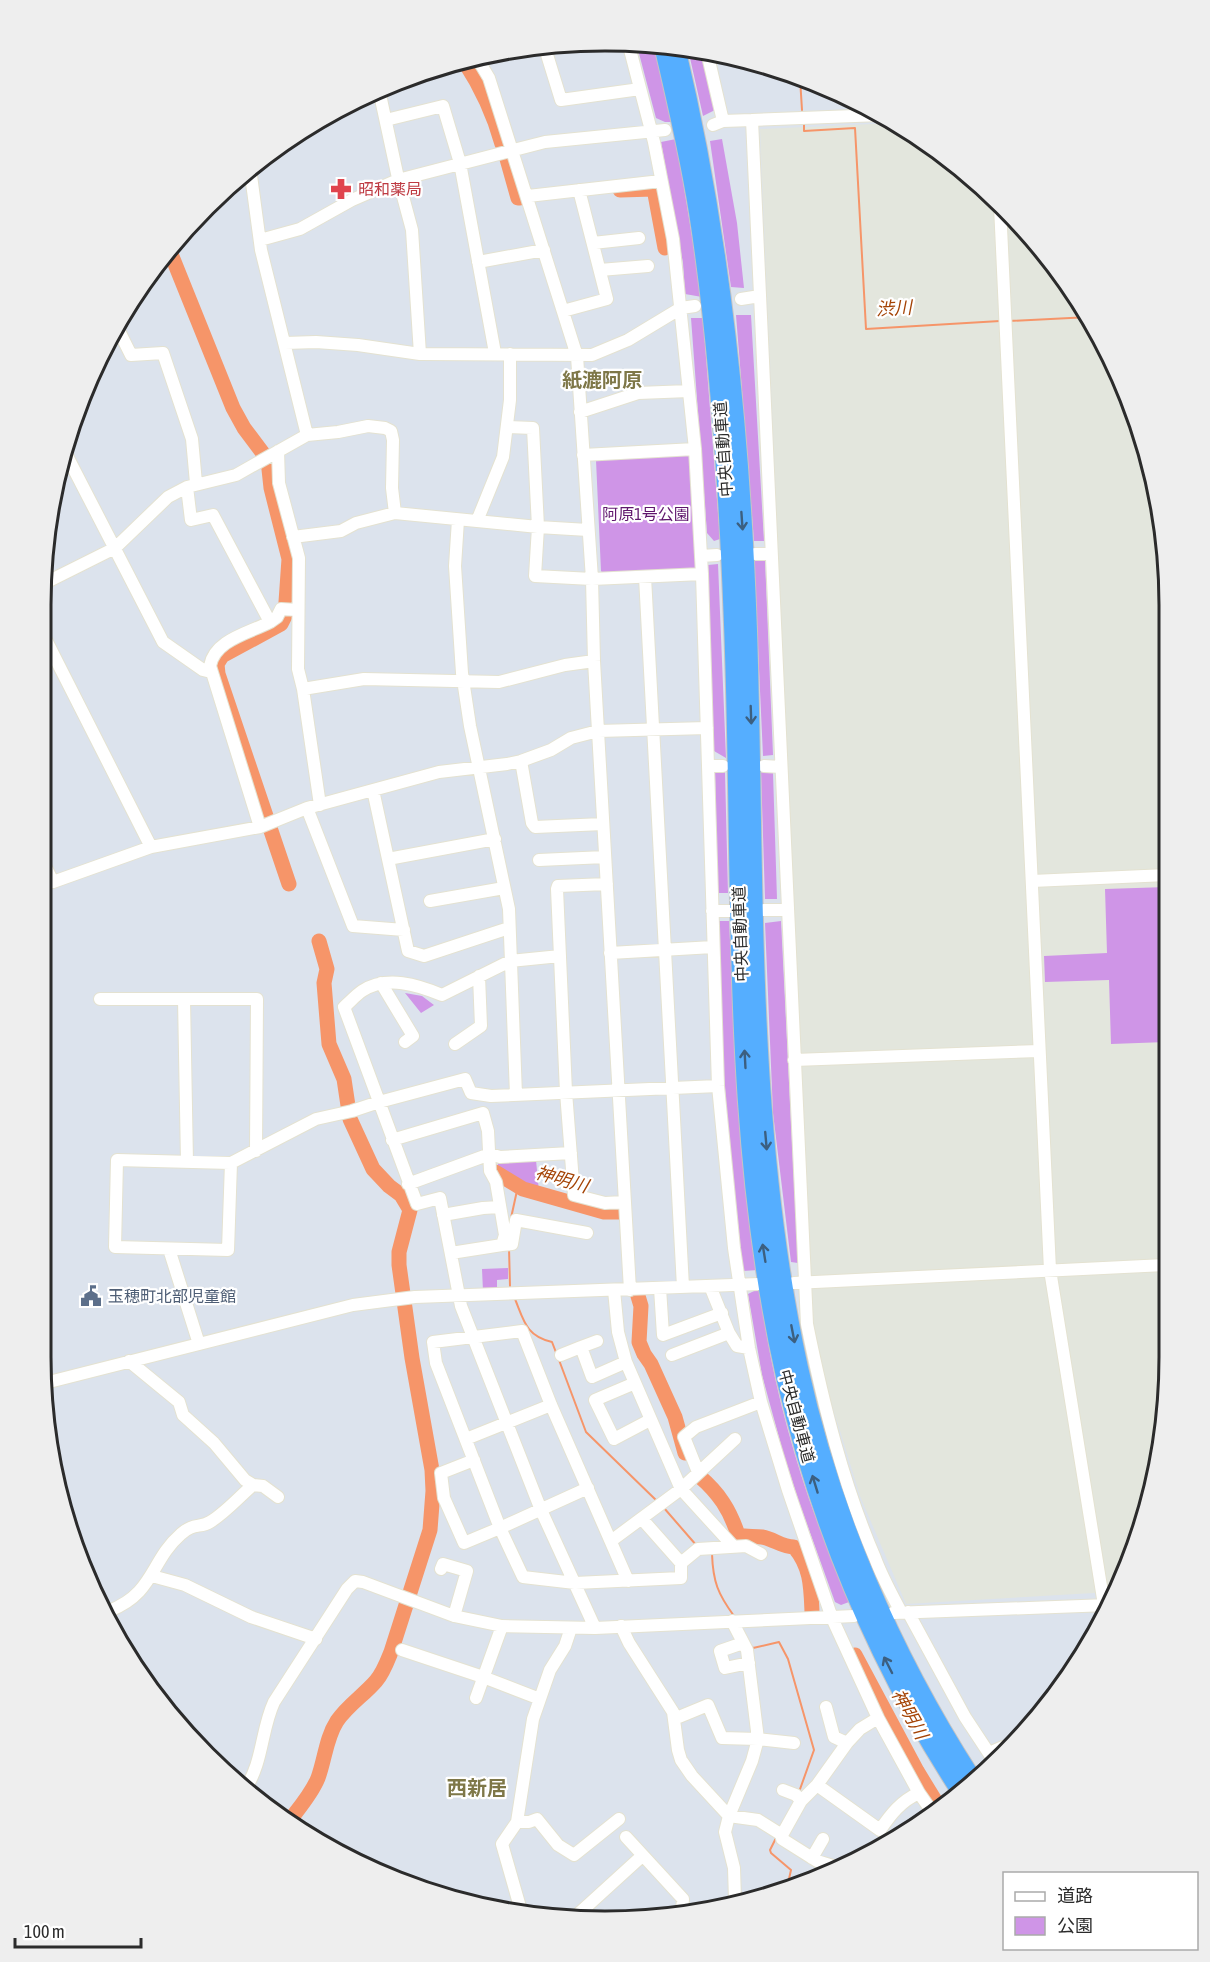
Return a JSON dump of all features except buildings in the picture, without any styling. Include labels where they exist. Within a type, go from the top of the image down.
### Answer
[{"type":"highway","name":"中央自動車道","points":[[665,55],[698,210],[723,429],[734,624],[744,1053],[754,1180],[773,1313],[801,1439],[840,1556],[886,1662],[957,1785]]},
{"type":"highway","name":"中央自動車道","points":[[678,56],[690,104],[710,210],[726,328],[736,427],[748,624],[759,1051],[770,1179],[788,1311],[799,1369],[816,1432],[854,1549],[902,1656],[969,1774]]},
{"type":"street","points":[[630,52],[651,130],[673,239],[696,449],[718,1086],[734,1248],[749,1348],[761,1402],[788,1490],[832,1618],[878,1718],[929,1807]]},
{"type":"street","points":[[547,54],[561,100],[640,89]]},
{"type":"street","points":[[708,61],[718,123],[864,116]]},
{"type":"street","points":[[482,66],[489,78],[513,149],[577,356],[630,1290]]},
{"type":"street","points":[[382,98],[398,180],[412,230],[420,354]]},
{"type":"street","points":[[386,120],[443,106],[460,164],[495,353]]},
{"type":"street","points":[[752,120],[794,1060],[799,1282],[816,1369],[843,1470],[874,1558],[900,1613],[990,1755]]},
{"type":"street","points":[[260,240],[300,229],[352,200],[398,180],[545,142],[665,130]]},
{"type":"street","points":[[251,179],[260,240],[307,435]]},
{"type":"street","points":[[528,196],[662,181]]},
{"type":"street","points":[[563,311],[607,299],[579,190]]},
{"type":"street","points":[[1001,217],[1050,1270],[1104,1598]]},
{"type":"street","points":[[593,243],[639,238]]},
{"type":"street","points":[[478,262],[544,250]]},
{"type":"street","points":[[600,270],[648,266]]},
{"type":"street","points":[[741,299],[760,296]]},
{"type":"street","points":[[285,343],[337,344],[420,354],[592,355],[628,340],[681,309],[695,306]]},
{"type":"street","points":[[121,335],[132,355],[163,353],[192,440],[191,520],[213,515],[270,622]]},
{"type":"street","points":[[477,521],[503,457],[508,427],[510,354]]},
{"type":"street","points":[[580,412],[638,393],[689,391]]},
{"type":"street","points":[[52,581],[115,548],[168,497],[192,485],[236,475],[307,435],[368,426],[391,431],[394,513]]},
{"type":"street","points":[[508,427],[533,428],[538,527],[535,576],[591,579],[702,574]]},
{"type":"street","points":[[583,455],[696,449]]},
{"type":"street","points":[[277,451],[279,483],[299,558],[298,669],[320,805]]},
{"type":"street","points":[[70,462],[163,642],[203,670],[211,672]]},
{"type":"street","points":[[293,537],[341,531],[356,523],[394,513],[588,530]]},
{"type":"street","points":[[458,520],[455,566],[464,682],[478,767],[509,909],[516,1095]]},
{"type":"street","points":[[755,554],[771,554]]},
{"type":"street","points":[[701,556],[717,555]]},
{"type":"street","points":[[645,578],[683,1287]]},
{"type":"street","points":[[264,825],[211,672],[211,660],[219,648],[270,622],[277,617],[281,609],[298,610]]},
{"type":"street","points":[[51,650],[151,847]]},
{"type":"street","points":[[303,689],[364,679],[500,682],[566,665],[594,661]]},
{"type":"street","points":[[51,881],[151,847],[264,825],[307,808],[439,772],[507,765],[551,750],[571,738],[598,732],[707,728]]},
{"type":"street","points":[[521,761],[532,823],[535,827],[603,824]]},
{"type":"street","points":[[708,766],[723,766]]},
{"type":"street","points":[[764,766],[781,767]]},
{"type":"street","points":[[373,790],[408,951],[424,956],[509,928]]},
{"type":"street","points":[[307,808],[352,926],[404,930]]},
{"type":"street","points":[[388,859],[495,839]]},
{"type":"street","points":[[539,860],[605,857]]},
{"type":"street","points":[[1032,881],[1159,875]]},
{"type":"street","points":[[607,884],[558,886],[556,890],[566,1092],[574,1195],[605,1203],[624,1202]]},
{"type":"street","points":[[430,901],[504,888]]},
{"type":"street","points":[[764,910],[787,910]]},
{"type":"street","points":[[712,911],[730,911]]},
{"type":"street","points":[[610,953],[713,947]]},
{"type":"street","points":[[560,956],[510,961],[442,995],[416,984],[381,983],[363,991],[344,1007],[417,1204],[440,1198],[461,1306],[541,1510],[595,1628]]},
{"type":"street","points":[[455,1044],[481,1026],[479,976]]},
{"type":"street","points":[[381,983],[413,1036],[405,1042]]},
{"type":"street","points":[[100,999],[257,999],[256,1151]]},
{"type":"street","points":[[184,999],[187,1162]]},
{"type":"street","points":[[794,1060],[1039,1051]]},
{"type":"street","points":[[231,1163],[228,1250],[115,1247],[117,1160],[231,1163],[316,1119],[465,1079],[471,1093],[491,1096],[718,1086]]},
{"type":"street","points":[[392,1140],[483,1113],[488,1131],[490,1170],[496,1182],[505,1235],[502,1245]]},
{"type":"street","points":[[408,1184],[490,1155],[500,1157],[571,1153]]},
{"type":"street","points":[[443,1215],[500,1207]]},
{"type":"street","points":[[451,1253],[512,1244],[516,1220],[587,1233]]},
{"type":"street","points":[[169,1249],[199,1344]]},
{"type":"street","points":[[799,1282],[1159,1265]]},
{"type":"street","points":[[52,1381],[353,1305],[415,1297],[759,1284]]},
{"type":"street","points":[[710,1286],[737,1346],[749,1348]]},
{"type":"street","points":[[660,1288],[663,1335],[722,1313]]},
{"type":"street","points":[[614,1290],[618,1332],[626,1362],[681,1489],[733,1546]]},
{"type":"street","points":[[628,1581],[551,1405],[522,1331],[433,1342],[436,1363],[501,1528],[523,1577],[575,1583],[628,1581],[681,1578],[681,1563],[642,1519]]},
{"type":"street","points":[[672,1355],[729,1332]]},
{"type":"street","points":[[561,1355],[597,1341]]},
{"type":"street","points":[[581,1347],[592,1377],[626,1362]]},
{"type":"street","points":[[129,1361],[179,1402],[183,1415],[214,1443],[245,1480],[253,1485],[263,1486],[278,1497]]},
{"type":"street","points":[[635,1383],[595,1400],[614,1439],[650,1420]]},
{"type":"street","points":[[698,1472],[684,1437],[696,1427],[761,1402]]},
{"type":"street","points":[[466,1439],[551,1405]]},
{"type":"street","points":[[611,1541],[681,1489],[735,1438]]},
{"type":"street","points":[[474,1460],[441,1473],[444,1498],[464,1543],[588,1488]]},
{"type":"street","points":[[112,1609],[136,1596],[152,1576],[171,1543],[183,1532],[192,1526],[209,1523],[253,1485]]},
{"type":"street","points":[[681,1563],[698,1550],[733,1546],[746,1546],[761,1554]]},
{"type":"street","points":[[441,1569],[443,1564],[467,1571],[454,1616]]},
{"type":"street","points":[[152,1576],[185,1585],[251,1617],[316,1639]]},
{"type":"street","points":[[249,1781],[255,1769],[269,1713],[347,1589],[355,1581],[454,1616],[502,1626],[595,1628],[854,1616]]},
{"type":"street","points":[[900,1613],[1099,1607]]},
{"type":"street","points":[[732,1621],[747,1650],[758,1738],[752,1761],[724,1832],[734,1868],[735,1895]]},
{"type":"street","points":[[476,1698],[502,1626]]},
{"type":"street","points":[[621,1626],[629,1643],[673,1712],[681,1760],[692,1776],[729,1816],[758,1820],[782,1834]]},
{"type":"street","points":[[519,1904],[502,1844],[517,1822],[533,1719],[550,1670],[565,1646],[571,1628]]},
{"type":"street","points":[[743,1643],[720,1651],[725,1668],[749,1664]]},
{"type":"street","points":[[402,1650],[540,1699]]},
{"type":"street","points":[[674,1719],[708,1705],[722,1738],[758,1738],[794,1743]]},
{"type":"street","points":[[826,1707],[834,1737],[847,1743]]},
{"type":"street","points":[[828,1864],[812,1858],[782,1839],[782,1834],[801,1802],[817,1785],[847,1743],[860,1729],[878,1718]]},
{"type":"street","points":[[817,1785],[880,1830],[897,1807],[919,1793]]},
{"type":"street","points":[[783,1790],[796,1795],[801,1802]]},
{"type":"street","points":[[517,1822],[537,1819],[558,1845],[574,1855],[619,1819]]},
{"type":"street","points":[[626,1837],[683,1899],[682,1905]]},
{"type":"street","points":[[812,1858],[823,1839]]},
{"type":"street","points":[[582,1910],[642,1856]]},
{"type":"shaded area","points":[[879,124],[913,144],[970,188],[1022,240],[1066,297],[1102,360],[1117,393],[1140,462],[1154,533],[1159,605],[1158,1393],[1148,1465],[1140,1500],[1130,1535],[1106,1592],[906,1604],[860,1496],[830,1398],[812,1323],[760,129]]},
{"type":"green space","points":[[639,52],[656,54],[673,122],[665,122],[656,118]]},
{"type":"green space","points":[[690,58],[703,60],[715,110],[703,116]]},
{"type":"green space","points":[[676,139],[702,297],[685,294],[683,263],[661,142]]},
{"type":"green space","points":[[722,139],[737,223],[744,288],[731,287],[710,141]]},
{"type":"green space","points":[[736,315],[751,315],[764,541],[754,541]]},
{"type":"green space","points":[[691,318],[703,318],[720,539],[714,541],[707,533]]},
{"type":"green space","name":"阿原1号公園","points":[[690,454],[697,569],[604,575],[601,571],[596,460]]},
{"type":"green space","points":[[754,560],[765,560],[773,755],[763,756]]},
{"type":"green space","points":[[718,564],[726,758],[714,751],[708,565]]},
{"type":"green space","points":[[725,772],[728,893],[718,893],[715,773]]},
{"type":"green space","points":[[761,772],[773,773],[777,899],[765,899]]},
{"type":"green space","points":[[1159,887],[1159,1042],[1111,1044],[1109,980],[1045,982],[1044,956],[1107,953],[1105,889]]},
{"type":"green space","points":[[718,921],[729,921],[740,1131],[758,1270],[743,1271],[721,1036]]},
{"type":"green space","points":[[781,921],[798,1263],[791,1262],[773,1113],[765,923]]},
{"type":"green space","points":[[405,993],[422,996],[434,1005],[421,1013]]},
{"type":"green space","points":[[536,1160],[539,1192],[523,1187],[498,1171],[498,1162]]},
{"type":"green space","points":[[508,1268],[508,1279],[497,1280],[497,1290],[483,1291],[482,1269]]},
{"type":"green space","points":[[760,1288],[773,1368],[793,1447],[814,1512],[849,1602],[841,1605],[835,1602],[799,1502],[762,1375],[748,1294]]},
{"type":"waterway","name":"渋川","points":[[469,69],[486,101],[502,144]]},
{"type":"waterway","points":[[801,87],[802,110]]},
{"type":"waterway","name":"渋川","points":[[804,125],[804,131],[855,128],[866,329],[1000,321]]},
{"type":"waterway","name":"渋川","points":[[507,159],[518,198],[520,198]]},
{"type":"waterway","name":"渋川","points":[[620,190],[654,189],[665,248]]},
{"type":"waterway","points":[[173,258],[233,408],[244,428],[268,460],[271,488],[289,559],[285,616],[281,624],[222,656],[217,664],[218,674],[289,884]]},
{"type":"waterway","name":"渋川","points":[[1009,321],[1079,318]]},
{"type":"waterway","points":[[294,1816],[315,1784],[330,1734],[337,1721],[376,1681],[391,1652],[430,1530],[433,1491],[432,1470],[412,1358],[399,1265],[399,1252],[410,1210],[401,1195],[373,1169],[350,1119],[344,1079],[329,1044],[324,983],[327,969],[319,941]]},
{"type":"waterway","name":"神明川","points":[[495,1172],[523,1189],[604,1212],[621,1212]]},
{"type":"waterway","points":[[511,1218],[518,1186]]},
{"type":"waterway","points":[[509,1248],[510,1286]]},
{"type":"waterway","name":"神明川","points":[[638,1296],[641,1306],[639,1342],[675,1417],[685,1453]]},
{"type":"waterway","points":[[515,1299],[531,1332],[552,1342],[557,1355]]},
{"type":"waterway","points":[[559,1360],[586,1432],[658,1502]]},
{"type":"waterway","name":"神明川","points":[[699,1476],[723,1502],[738,1535],[762,1537],[794,1547],[807,1570],[812,1612]]},
{"type":"waterway","points":[[664,1508],[697,1546]]},
{"type":"waterway","points":[[712,1554],[717,1587],[734,1616]]},
{"type":"waterway","points":[[751,1646],[753,1648],[779,1642],[788,1659],[814,1750],[799,1792]]},
{"type":"waterway","name":"神明川","points":[[855,1655],[936,1802]]},
{"type":"waterway","points":[[776,1838],[770,1850],[791,1870],[789,1880]]},
{"type":"place","name":"昭和薬局","points":[[341,189]]},
{"type":"place","name":"玉穂町北部児童館","points":[[91,1296]]},
{"type":"district","name":"紙漉阿原","points":[[602,379]]},
{"type":"district","name":"西新居","points":[[477,1787]]}]
